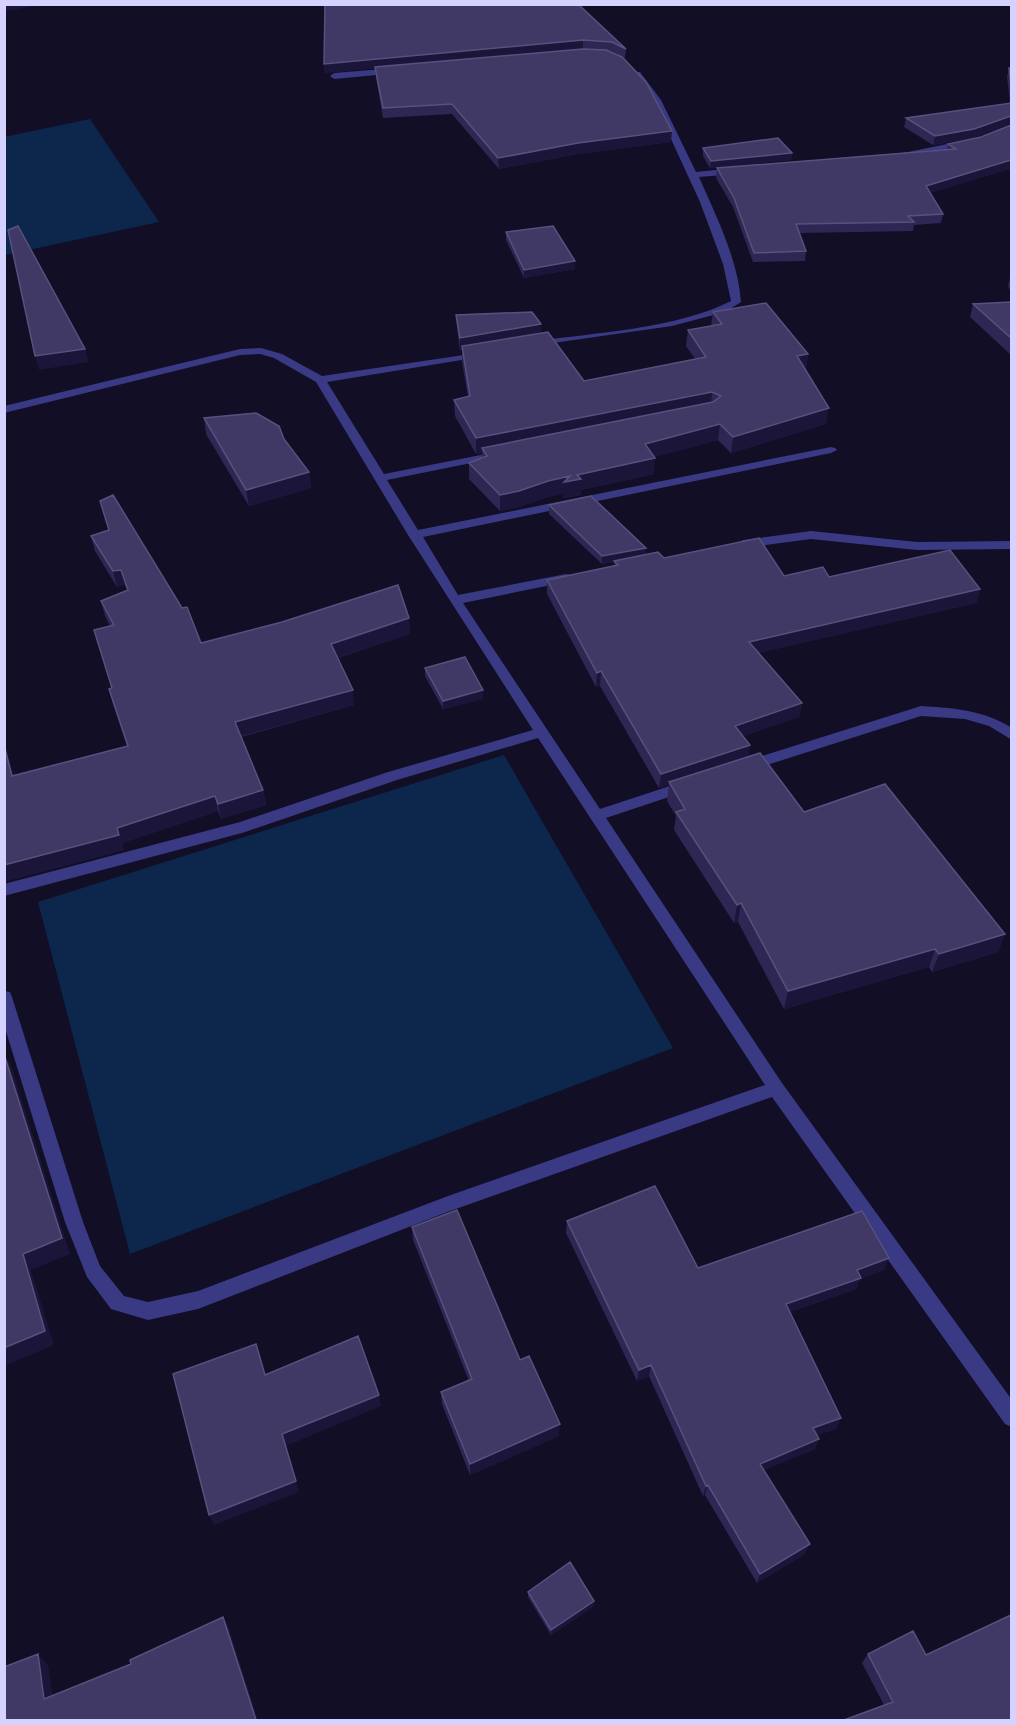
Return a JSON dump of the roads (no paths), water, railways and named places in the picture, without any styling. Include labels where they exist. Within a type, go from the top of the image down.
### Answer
[{"type":"street","points":[[530,345],[670,322],[715,312],[736,302],[738,294],[731,269],[693,175],[656,97],[629,67]]},
{"type":"street","points":[[334,76],[402,70]]},
{"type":"street","points":[[901,154],[975,142]]},
{"type":"street","points":[[693,175],[751,169]]},
{"type":"street","points":[[4,410],[240,352],[261,351],[278,356],[320,380],[455,600],[776,1088],[1011,1417]]},
{"type":"street","points":[[320,380],[495,351]]},
{"type":"street","points":[[414,535],[831,450]]},
{"type":"street","points":[[381,478],[517,451]]},
{"type":"street","points":[[728,546],[811,535],[917,546],[1011,545]]},
{"type":"street","points":[[455,600],[580,575]]},
{"type":"street","points":[[731,771],[921,711],[965,714],[994,723],[1011,735]]},
{"type":"street","points":[[4,890],[243,827],[393,776],[542,732]]},
{"type":"street","points":[[597,815],[697,782]]},
{"type":"street","points":[[4,997],[74,1222],[93,1271],[118,1303],[148,1311],[198,1300],[447,1204],[776,1088]]},
{"type":"water","points":[[90,119],[159,222],[5,255],[4,137]]},
{"type":"water","points":[[504,755],[673,1048],[130,1254],[38,902]]}]
